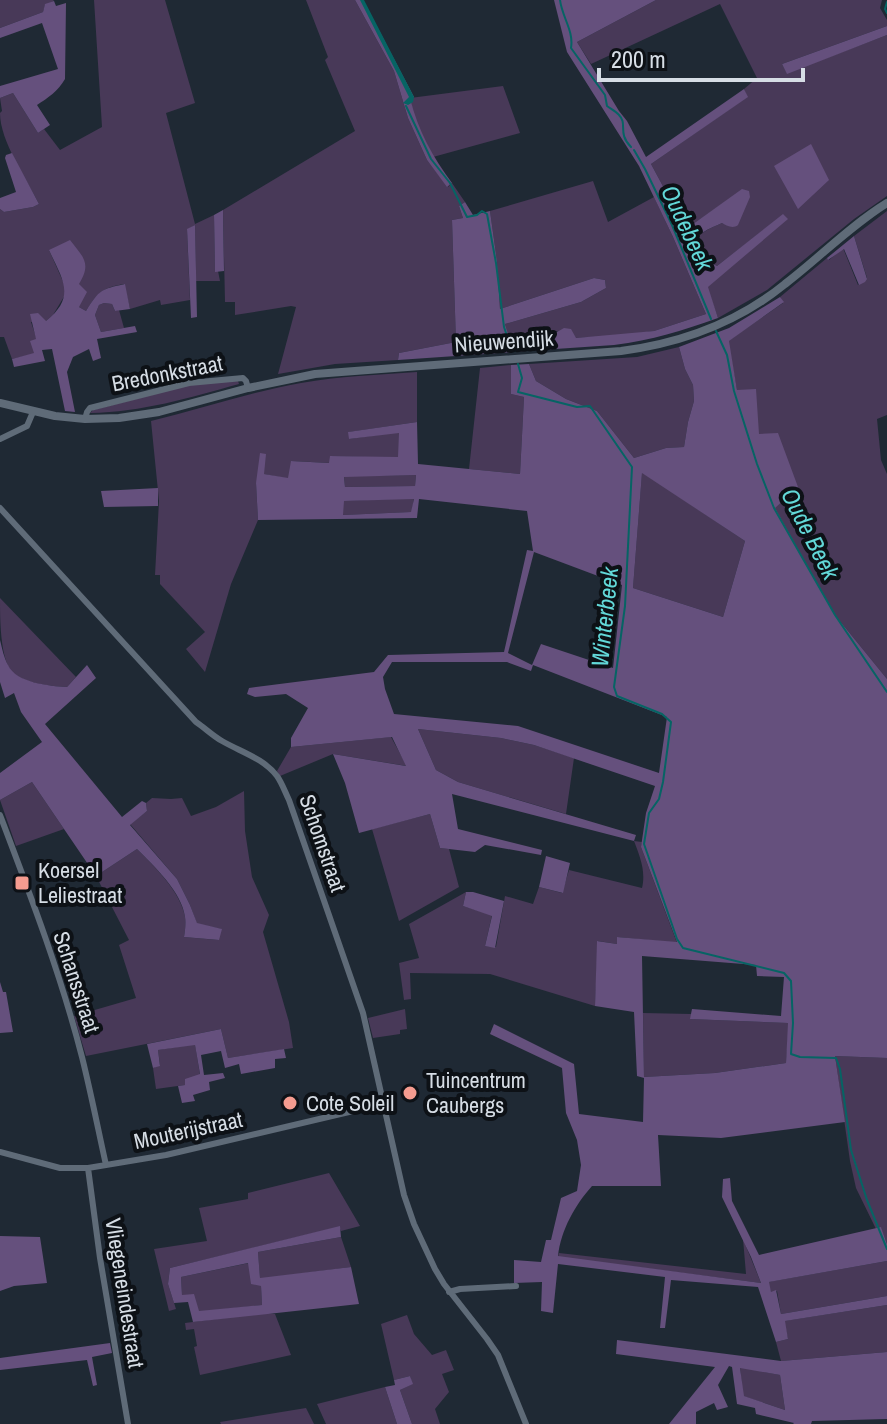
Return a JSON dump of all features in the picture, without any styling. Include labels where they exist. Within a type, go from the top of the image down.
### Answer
[{"type":"street","name":"Nieuwendijk","points":[[85,419],[159,412],[287,378],[347,370],[621,351],[670,342],[717,327],[762,302],[887,203]]},
{"type":"street","name":"Bredonkstraat","points":[[85,419],[90,408],[189,383],[243,378],[248,388]]},
{"type":"street","points":[[0,403],[33,412],[85,419]]},
{"type":"street","points":[[0,439],[27,426],[33,412]]},
{"type":"street","name":"Schomstraat","points":[[0,508],[196,722],[223,742],[263,763],[280,781],[363,1013],[408,1208],[435,1269],[449,1292],[498,1355],[526,1424]]},
{"type":"street","name":"Schansstraat","points":[[0,815],[71,1018],[106,1165]]},
{"type":"street","name":"Mouterijstraat","points":[[0,1152],[60,1168],[88,1168],[180,1152],[383,1104]]},
{"type":"street","name":"Vliegeneindestraat","points":[[88,1168],[128,1424]]},
{"type":"street","points":[[449,1292],[516,1286]]},
{"type":"shaded area","points":[[0,0],[54,1],[45,5],[43,12],[0,28]]},
{"type":"shaded area","points":[[94,0],[165,0],[195,103],[166,113],[195,224],[214,215],[215,271],[218,271],[220,281],[196,281],[195,225],[187,230],[190,300],[161,305],[160,300],[130,309],[124,284],[101,292],[86,311],[79,307],[79,284],[49,250],[65,286],[65,295],[46,321],[31,322],[37,340],[34,354],[12,359],[4,337],[0,337],[0,209],[4,212],[39,204],[4,135],[0,98],[13,93],[38,133],[44,129],[60,150],[102,127]]},
{"type":"shaded area","points":[[306,0],[355,0],[394,71],[408,118],[427,160],[448,187],[452,183],[465,202],[459,206],[463,218],[452,220],[456,342],[399,353],[398,360],[335,364],[278,374],[296,307],[235,315],[235,302],[225,302],[223,210],[355,131],[325,60],[328,57]]},
{"type":"shaded area","points":[[355,0],[363,0],[414,97],[410,98],[422,133],[452,183],[447,187],[427,160],[408,118],[394,71]]},
{"type":"shaded area","points":[[360,0],[364,0],[414,97],[408,105],[403,103],[409,97]]},
{"type":"shaded area","points":[[554,0],[656,0],[577,42],[646,157],[744,89],[748,97],[651,164],[686,229],[742,189],[749,191],[750,197],[738,225],[732,227],[722,223],[713,227],[699,235],[691,247],[717,266],[783,214],[788,219],[708,287],[718,318],[667,334],[614,345],[398,360],[399,353],[456,342],[452,220],[463,218],[459,206],[465,202],[473,215],[490,211],[500,309],[594,278],[605,280],[606,288],[581,302],[505,324],[508,334],[550,336],[564,328],[571,329],[576,338],[654,331],[706,314],[639,166],[567,52]]},
{"type":"shaded area","points":[[656,0],[882,0],[880,8],[887,20],[887,26],[782,64],[787,73],[887,35],[887,196],[767,290],[718,318],[707,287],[783,215],[717,266],[691,247],[696,238],[708,229],[722,223],[729,226],[742,190],[686,229],[651,164],[747,97],[744,89],[757,78],[720,4],[591,64],[577,42]]},
{"type":"shaded area","points":[[54,1],[56,6],[66,3],[65,79],[37,105],[50,125],[38,133],[13,93],[0,98],[0,86],[58,69],[42,23],[0,38],[0,28],[43,12],[45,4]]},
{"type":"shaded area","points":[[887,26],[887,35],[787,74],[782,64]]},
{"type":"shaded area","points":[[503,86],[520,133],[433,157],[415,121],[410,98]]},
{"type":"shaded area","points":[[811,144],[829,180],[798,209],[774,166]]},
{"type":"shaded area","points":[[12,153],[39,204],[4,212],[0,209],[0,198],[16,192],[5,158]]},
{"type":"shaded area","points":[[593,181],[608,222],[654,197],[706,314],[654,331],[618,336],[575,338],[556,331],[550,336],[508,335],[505,324],[581,302],[606,288],[605,280],[594,278],[500,309],[490,211]]},
{"type":"shaded area","points":[[223,210],[224,271],[215,272],[214,215]]},
{"type":"shaded area","points":[[887,211],[887,415],[877,419],[881,460],[887,474],[887,679],[835,615],[774,508],[759,435],[737,390],[728,341],[783,303],[780,297],[843,248],[858,285],[867,278],[854,236]]},
{"type":"shaded area","points":[[195,225],[197,317],[191,318],[187,229]]},
{"type":"shaded area","points":[[854,236],[867,279],[859,285],[844,249],[827,258]]},
{"type":"shaded area","points":[[70,240],[85,265],[79,284],[87,292],[79,307],[86,311],[101,292],[125,284],[130,309],[115,311],[112,304],[104,303],[99,305],[95,315],[101,332],[135,326],[137,332],[97,339],[101,358],[93,361],[89,349],[73,357],[67,372],[75,412],[65,411],[52,349],[42,350],[45,361],[14,367],[12,359],[34,353],[30,341],[36,339],[30,314],[38,313],[46,321],[61,303],[64,287],[49,250]]},
{"type":"shaded area","points":[[780,297],[784,302],[729,341],[737,390],[756,389],[759,434],[778,433],[798,487],[775,508],[835,615],[887,679],[887,1058],[835,1056],[845,1122],[721,1138],[658,1135],[661,1186],[592,1186],[570,1218],[558,1256],[761,1283],[722,1197],[723,1179],[730,1178],[732,1201],[759,1255],[881,1227],[887,1244],[887,1261],[769,1282],[771,1292],[776,1290],[781,1314],[887,1296],[887,1305],[785,1321],[788,1339],[776,1342],[758,1287],[671,1280],[665,1328],[660,1328],[665,1277],[558,1264],[553,1313],[541,1311],[542,1282],[514,1283],[514,1260],[541,1262],[546,1240],[551,1240],[561,1198],[577,1191],[581,1165],[577,1140],[566,1113],[562,1068],[490,1034],[494,1024],[574,1064],[579,1114],[643,1122],[644,1078],[637,1076],[634,1012],[595,1006],[597,941],[617,944],[617,937],[677,942],[641,847],[646,813],[655,786],[534,745],[501,738],[418,729],[436,770],[458,782],[636,835],[634,841],[452,794],[458,829],[542,850],[541,855],[485,845],[475,852],[440,848],[430,814],[359,833],[333,754],[406,766],[392,737],[291,747],[291,738],[308,708],[286,694],[255,697],[247,694],[249,688],[374,672],[388,655],[504,652],[527,550],[533,551],[527,511],[419,499],[417,518],[258,520],[256,483],[260,453],[266,454],[264,474],[288,478],[291,461],[329,463],[330,456],[398,457],[399,433],[349,439],[348,432],[417,422],[418,464],[520,474],[524,397],[511,394],[511,365],[529,364],[536,381],[566,399],[597,411],[634,458],[666,448],[684,447],[694,401],[693,385],[679,347],[729,328]],"holes":[[[642,473],[745,541],[723,617],[633,588]],[[416,475],[415,486],[345,487],[344,477]],[[414,499],[411,512],[343,515],[344,501]],[[534,552],[622,585],[613,668],[541,644],[532,665],[508,653]],[[392,662],[507,662],[531,671],[533,665],[667,717],[659,773],[518,726],[394,714],[383,677]],[[642,956],[756,965],[757,976],[784,977],[781,1016],[692,1009],[690,1019],[788,1023],[786,1063],[715,1073],[644,1077]]]},
{"type":"shaded area","points":[[112,304],[115,311],[119,310],[124,328],[101,332],[95,315],[99,305]]},
{"type":"shaded area","points":[[679,347],[693,385],[694,401],[684,447],[666,448],[634,458],[597,411],[566,399],[536,381],[529,364],[637,357]]},
{"type":"shaded area","points":[[511,365],[511,394],[524,397],[520,474],[469,469],[480,368]]},
{"type":"shaded area","points":[[417,372],[417,422],[349,432],[349,439],[399,432],[399,458],[330,456],[330,463],[292,461],[289,479],[264,474],[256,483],[258,520],[231,584],[205,672],[186,649],[205,632],[160,584],[160,575],[155,575],[159,501],[151,421],[301,383]]},
{"type":"shaded area","points":[[238,381],[239,384],[165,403],[90,413],[198,383]]},
{"type":"shaded area","points":[[642,472],[745,541],[723,617],[633,588]]},
{"type":"shaded area","points":[[416,475],[415,486],[345,487],[344,476]]},
{"type":"shaded area","points":[[158,488],[158,506],[104,507],[101,491]]},
{"type":"shaded area","points":[[414,498],[412,512],[343,515],[343,501]]},
{"type":"shaded area","points":[[0,598],[76,677],[67,687],[31,682],[12,672],[3,648]]},
{"type":"shaded area","points":[[0,640],[12,671],[26,680],[67,687],[87,665],[96,678],[45,724],[122,817],[142,801],[146,803],[147,811],[130,825],[177,879],[197,923],[222,929],[219,940],[184,937],[185,917],[179,898],[137,849],[96,876],[32,782],[0,800],[0,773],[42,742],[21,712],[14,693],[5,698],[0,682]]},
{"type":"shaded area","points":[[418,729],[501,738],[574,758],[566,814],[458,782],[436,770]]},
{"type":"shaded area","points":[[391,737],[407,766],[333,754],[280,776],[277,771],[291,747]]},
{"type":"shaded area","points":[[32,782],[64,829],[16,846],[0,800]]},
{"type":"shaded area","points":[[244,791],[245,831],[252,877],[269,915],[263,932],[289,1022],[293,1048],[228,1058],[221,1029],[86,1056],[74,1016],[136,998],[119,945],[129,940],[96,876],[137,849],[178,898],[185,917],[184,937],[218,940],[221,929],[197,924],[177,879],[130,824],[147,811],[146,803],[152,798],[182,798],[191,816],[216,807]]},
{"type":"shaded area","points":[[430,814],[440,848],[449,849],[459,887],[399,921],[372,829]]},
{"type":"shaded area","points":[[634,841],[642,842],[641,847],[677,943],[618,937],[617,944],[598,941],[595,1006],[490,974],[410,973],[411,999],[404,1000],[399,963],[419,958],[409,924],[466,892],[463,906],[492,915],[485,946],[496,947],[505,896],[533,904],[539,887],[562,893],[569,870],[642,888],[643,870]]},
{"type":"shaded area","points":[[546,856],[570,863],[563,893],[539,887]]},
{"type":"shaded area","points":[[466,892],[504,901],[495,948],[485,946],[492,916],[463,906]]},
{"type":"shaded area","points":[[0,982],[3,992],[6,992],[13,1032],[0,1033]]},
{"type":"shaded area","points":[[405,1009],[407,1029],[400,1030],[400,1034],[373,1038],[368,1018]]},
{"type":"shaded area","points":[[643,1013],[691,1014],[691,1019],[789,1023],[786,1063],[715,1073],[644,1077]]},
{"type":"shaded area","points":[[221,1029],[228,1058],[284,1049],[286,1058],[275,1059],[275,1068],[241,1074],[239,1064],[225,1068],[221,1051],[201,1055],[204,1075],[223,1073],[225,1078],[209,1082],[210,1090],[193,1095],[195,1101],[182,1103],[178,1086],[185,1085],[185,1079],[200,1074],[195,1045],[158,1050],[160,1066],[153,1068],[147,1044]]},
{"type":"shaded area","points":[[195,1044],[200,1075],[185,1085],[156,1089],[153,1068],[160,1065],[158,1050]]},
{"type":"shaded area","points":[[835,1056],[887,1058],[887,1244],[881,1228],[876,1229],[856,1188]]},
{"type":"shaded area","points":[[329,1173],[360,1226],[341,1231],[339,1227],[170,1268],[168,1284],[176,1309],[169,1311],[154,1249],[207,1241],[199,1208],[248,1199],[248,1193]]},
{"type":"shaded area","points":[[340,1226],[341,1237],[258,1252],[260,1278],[351,1267],[359,1304],[193,1322],[188,1302],[174,1303],[168,1284],[170,1268]],"holes":[[[248,1263],[251,1284],[261,1286],[262,1305],[199,1311],[194,1294],[182,1295],[181,1277]]]},
{"type":"shaded area","points":[[0,1236],[40,1237],[47,1283],[14,1286],[0,1291]]},
{"type":"shaded area","points":[[341,1237],[351,1267],[260,1279],[258,1252]]},
{"type":"shaded area","points":[[743,1239],[761,1283],[558,1257],[559,1253],[746,1274]]},
{"type":"shaded area","points":[[887,1261],[887,1296],[781,1314],[777,1291],[771,1293],[768,1282]]},
{"type":"shaded area","points":[[249,1263],[261,1285],[262,1305],[198,1312],[195,1301],[182,1295],[181,1277]]},
{"type":"shaded area","points":[[887,1305],[887,1352],[781,1361],[776,1342],[788,1339],[784,1321]]},
{"type":"shaded area","points":[[275,1314],[291,1355],[200,1375],[194,1329],[186,1330],[185,1323]]},
{"type":"shaded area","points":[[407,1315],[414,1334],[432,1355],[446,1350],[454,1370],[442,1374],[449,1392],[435,1409],[440,1424],[412,1424],[400,1390],[412,1384],[410,1376],[394,1380],[381,1324]]},
{"type":"shaded area","points":[[617,1340],[781,1361],[887,1352],[887,1419],[793,1424],[756,1414],[755,1408],[737,1404],[732,1367],[729,1366],[718,1385],[728,1407],[717,1410],[714,1403],[696,1412],[696,1424],[669,1424],[715,1367],[616,1354]],"holes":[[[740,1368],[780,1375],[785,1410],[744,1396]]]},
{"type":"shaded area","points":[[110,1343],[112,1353],[92,1357],[97,1385],[93,1386],[87,1360],[0,1370],[0,1358]]},
{"type":"shaded area","points":[[740,1367],[780,1375],[785,1410],[743,1396]]},
{"type":"shaded area","points":[[410,1376],[413,1384],[400,1390],[412,1424],[397,1424],[385,1387],[395,1385],[394,1380]]},
{"type":"shaded area","points":[[385,1387],[397,1424],[326,1424],[317,1404]]},
{"type":"shaded area","points":[[306,1408],[314,1424],[220,1422]]},
{"type":"waterway","name":"Oudebeek","points":[[560,0],[571,36],[571,48],[605,95],[607,106],[622,118],[624,137],[631,147]]},
{"type":"waterway","points":[[887,2],[887,13]]},
{"type":"waterway","name":"Winterbeek","points":[[406,106],[431,159],[450,183],[467,217],[482,211],[487,214],[504,327],[515,351]]},
{"type":"waterway","name":"Oudebeek","points":[[634,150],[672,225],[711,319]]},
{"type":"waterway","name":"Oude Beek","points":[[716,331],[727,355],[734,391],[774,508],[835,615],[887,692]]},
{"type":"waterway","name":"Winterbeek","points":[[518,364],[522,378],[518,392],[577,407],[590,406],[632,467],[625,606],[614,687],[617,696],[662,714],[671,722],[663,782],[659,799],[649,813],[644,844],[677,939],[683,948],[784,973],[791,981],[791,1054],[836,1058],[851,1150],[887,1249]]},
{"type":"place","name":"Koersel Leliestraat","points":[[22,883]]},
{"type":"place","name":"Tuincentrum Caubergs","points":[[410,1093]]},
{"type":"place","name":"Cote Soleil","points":[[290,1103]]}]
